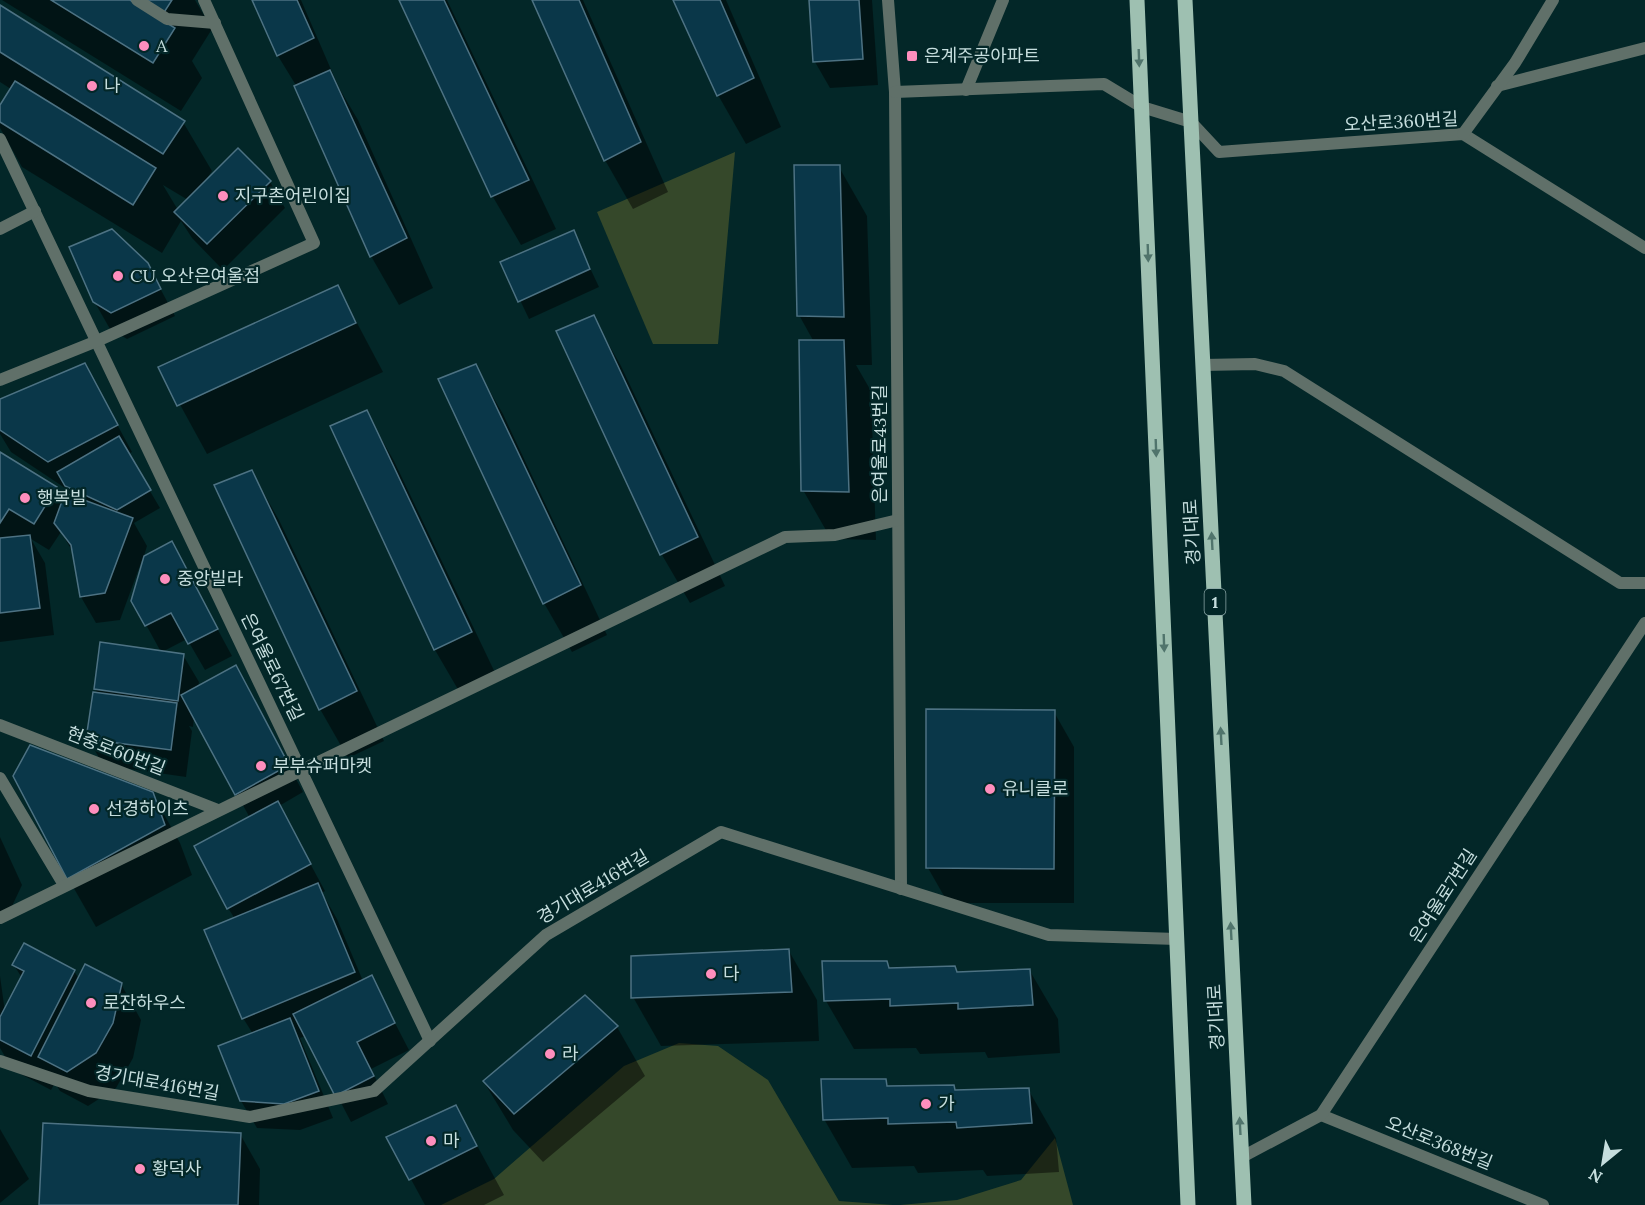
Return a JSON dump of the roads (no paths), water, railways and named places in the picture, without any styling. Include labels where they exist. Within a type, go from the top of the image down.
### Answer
[{"type":"main road","name":"경기대로","points":[[1137,0],[1188,1205]]},
{"type":"main road","name":"경기대로","points":[[1185,0],[1244,1205]]},
{"type":"street","points":[[137,0],[167,19],[215,23]]},
{"type":"street","points":[[0,380],[98,342],[314,243],[204,0]]},
{"type":"street","name":"은여울로43번길","points":[[888,0],[895,92],[901,889]]},
{"type":"street","points":[[966,90],[1003,0]]},
{"type":"street","points":[[1463,134],[1553,0]]},
{"type":"street","points":[[1497,86],[1645,48]]},
{"type":"street","name":"오산로360번길","points":[[895,92],[1104,84],[1142,107],[1191,122],[1219,152],[1463,134],[1645,248]]},
{"type":"street","name":"은여울로67번길","points":[[0,139],[430,1041]]},
{"type":"street","points":[[0,229],[35,211]]},
{"type":"street","points":[[1203,365],[1255,364],[1284,371],[1620,583],[1645,583]]},
{"type":"street","points":[[0,918],[218,810],[785,537],[835,535],[898,520]]},
{"type":"street","name":"은여울로7번길","points":[[1242,1157],[1322,1115],[1645,623]]},
{"type":"street","name":"현충로60번길","points":[[0,725],[218,810]]},
{"type":"street","points":[[0,778],[64,885]]},
{"type":"street","name":"경기대로416번길","points":[[0,1061],[89,1091],[250,1117],[374,1091],[546,935],[721,832],[1049,935],[1177,939]]},
{"type":"street","name":"오산로368번길","points":[[1322,1115],[1543,1205]]},
{"type":"place","name":"A","points":[[144,46]]},
{"type":"place","name":"은계주공아파트","points":[[912,56]]},
{"type":"place","name":"나","points":[[92,86]]},
{"type":"place","name":"지구촌어린이집","points":[[223,196]]},
{"type":"place","name":"CU 오산은여울점","points":[[118,276]]},
{"type":"place","name":"행복빌","points":[[25,498]]},
{"type":"place","name":"중앙빌라","points":[[165,579]]},
{"type":"place","name":"부부슈퍼마켓","points":[[261,766]]},
{"type":"place","name":"유니클로","points":[[990,789]]},
{"type":"place","name":"선경하이츠","points":[[94,809]]},
{"type":"place","name":"다","points":[[711,974]]},
{"type":"place","name":"로잔하우스","points":[[91,1003]]},
{"type":"place","name":"라","points":[[550,1054]]},
{"type":"place","name":"가","points":[[926,1104]]},
{"type":"place","name":"마","points":[[431,1141]]},
{"type":"place","name":"황덕사","points":[[140,1169]]}]
